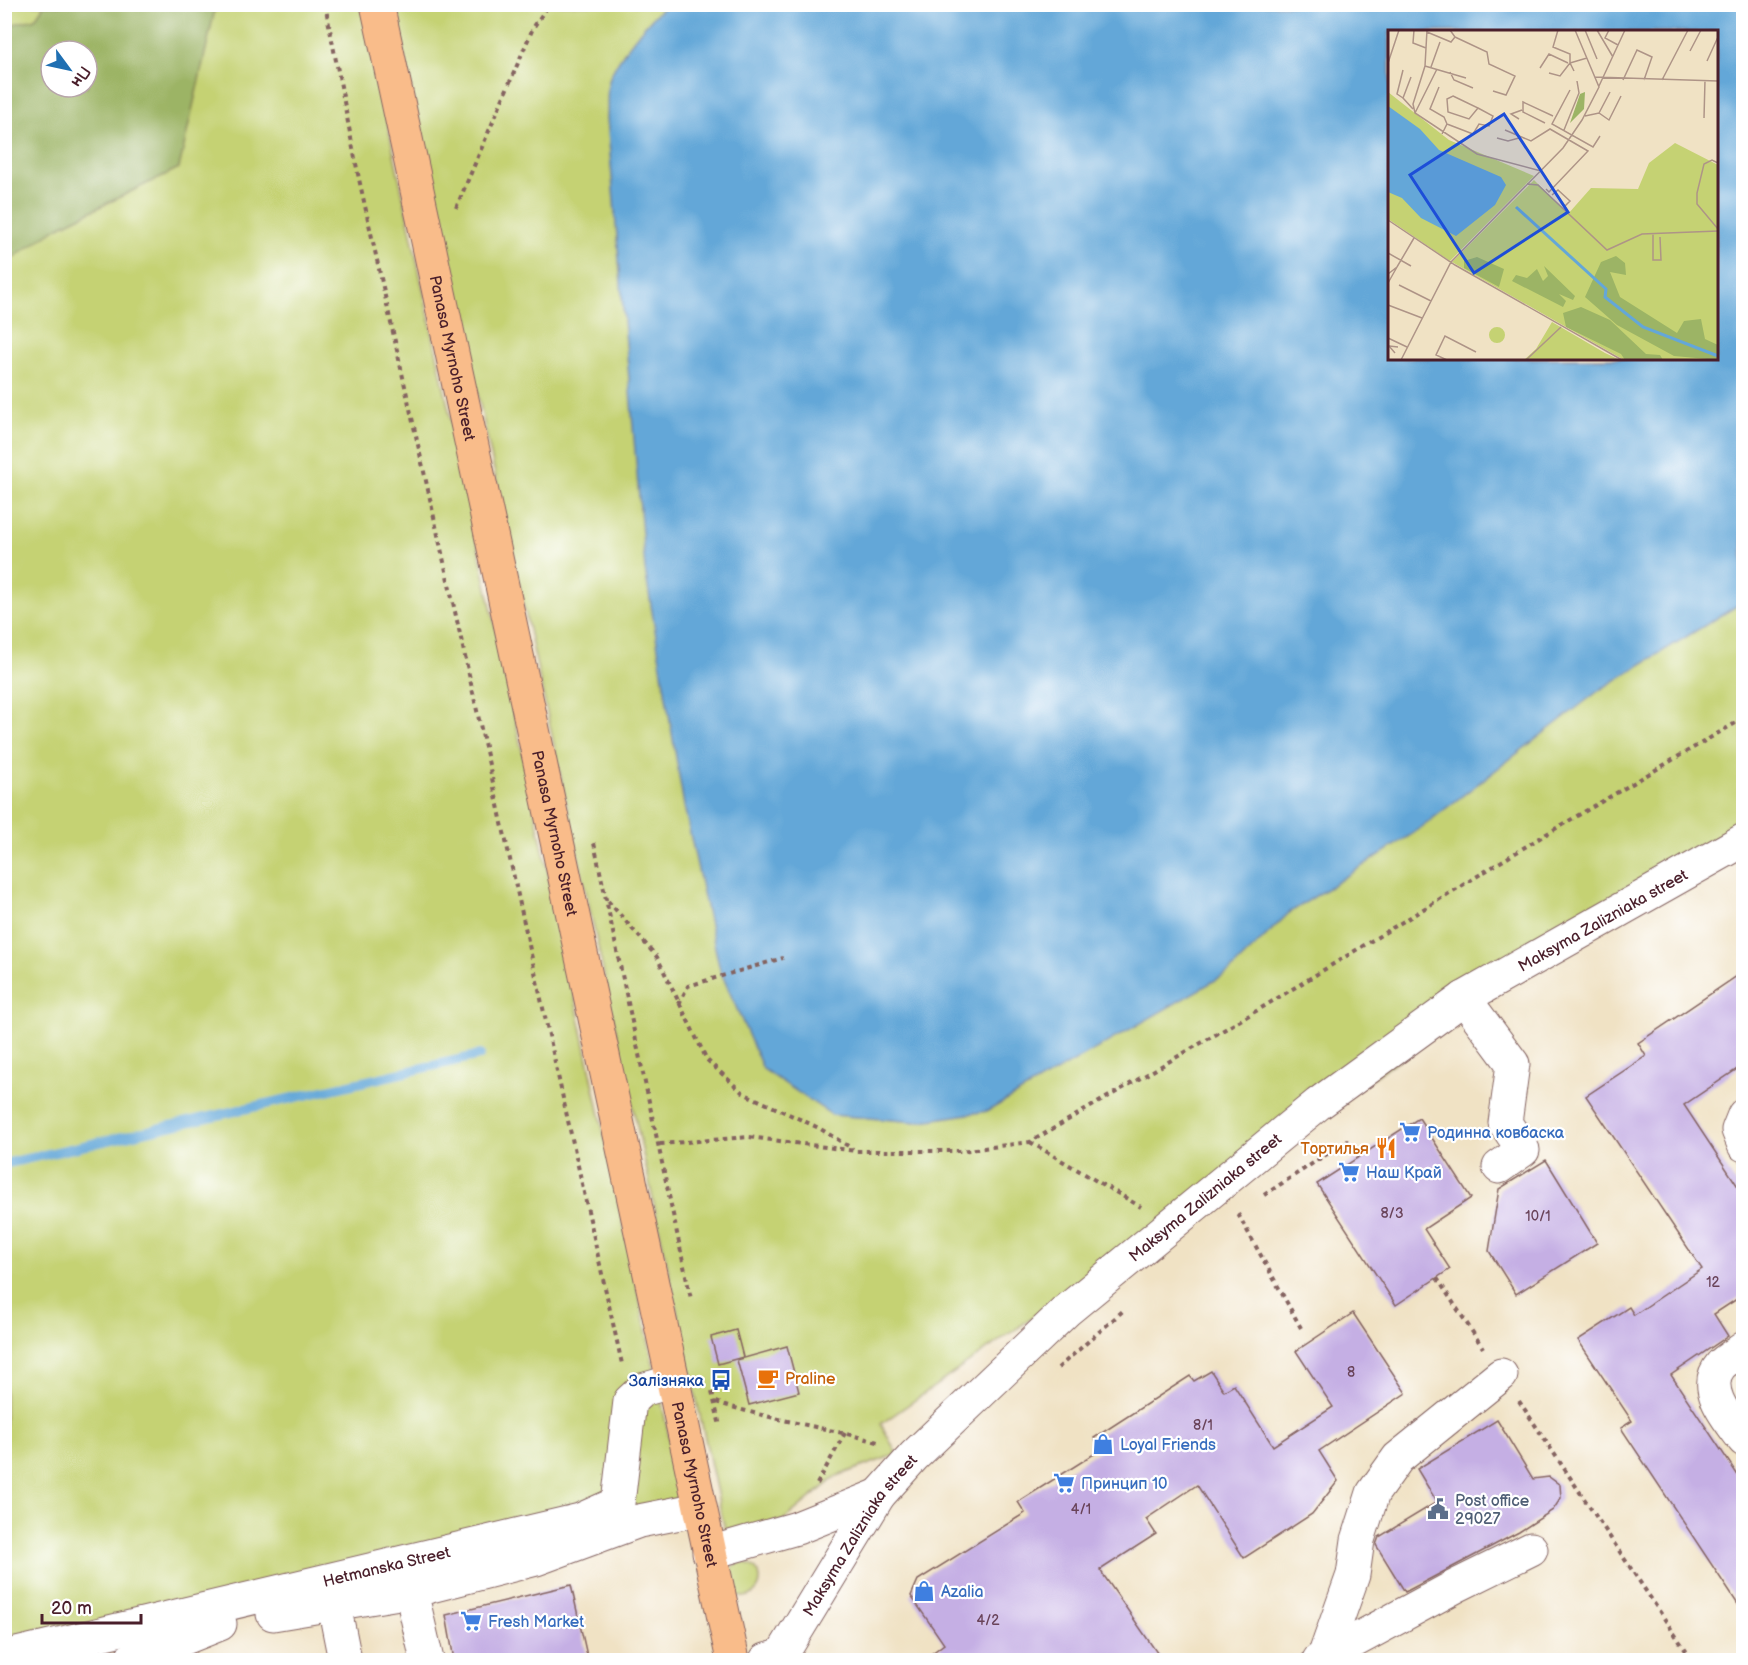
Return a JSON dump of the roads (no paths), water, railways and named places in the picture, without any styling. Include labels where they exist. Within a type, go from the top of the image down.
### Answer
[{"type":"main road","name":"Panasa Myrnoho Street","points":[[377,4],[733,1660]]},
{"type":"street","name":"Maksyma Zalizniaka street","points":[[766,1660],[781,1656],[879,1495],[909,1462],[1074,1304],[1318,1104],[1464,998],[1743,840]]},
{"type":"street","points":[[1464,998],[1513,1064],[1505,1123],[1523,1150],[1499,1167]]},
{"type":"street","points":[[1743,1115],[1738,1130],[1743,1145]]},
{"type":"street","points":[[1743,1348],[1720,1366],[1714,1381],[1718,1405],[1743,1440]]},
{"type":"street","points":[[1322,1659],[1353,1575],[1358,1540],[1373,1493],[1398,1458],[1501,1375]]},
{"type":"street","name":"Hetmanska Street","points":[[4,1657],[580,1520],[618,1503],[630,1401],[642,1390],[674,1382]]},
{"type":"street","points":[[709,1553],[797,1528],[879,1495]]},
{"type":"street","points":[[129,1660],[225,1622],[411,1591],[536,1559],[639,1521],[700,1509]]},
{"type":"street","points":[[1322,1659],[1531,1549]]},
{"type":"street","points":[[411,1591],[427,1660]]},
{"type":"street","points":[[334,1605],[345,1660]]},
{"type":"water","points":[[668,5],[1743,5],[1743,602],[1601,689],[1414,833],[1289,913],[1228,973],[988,1111],[916,1122],[832,1115],[763,1069],[720,970],[684,806],[645,569],[607,118],[607,95],[609,81],[618,62],[652,18]]},
{"type":"waterway","points":[[4,1164],[480,1055]]},
{"type":"place","name":"Родинна ковбаска","points":[[1410,1132]]},
{"type":"place","name":"Тортилья","points":[[1386,1148]]},
{"type":"place","name":"Наш Край","points":[[1349,1172]]},
{"type":"place","name":"Praline","points":[[768,1378]]},
{"type":"place","name":"Залізняка","points":[[721,1380]]},
{"type":"place","name":"Loyal Friends","points":[[1103,1444]]},
{"type":"place","name":"Принцип 10","points":[[1064,1483]]},
{"type":"place","name":"Post office 29027","points":[[1438,1509]]},
{"type":"place","name":"Azalia","points":[[924,1591]]},
{"type":"place","name":"Fresh Market","points":[[471,1621]]}]
